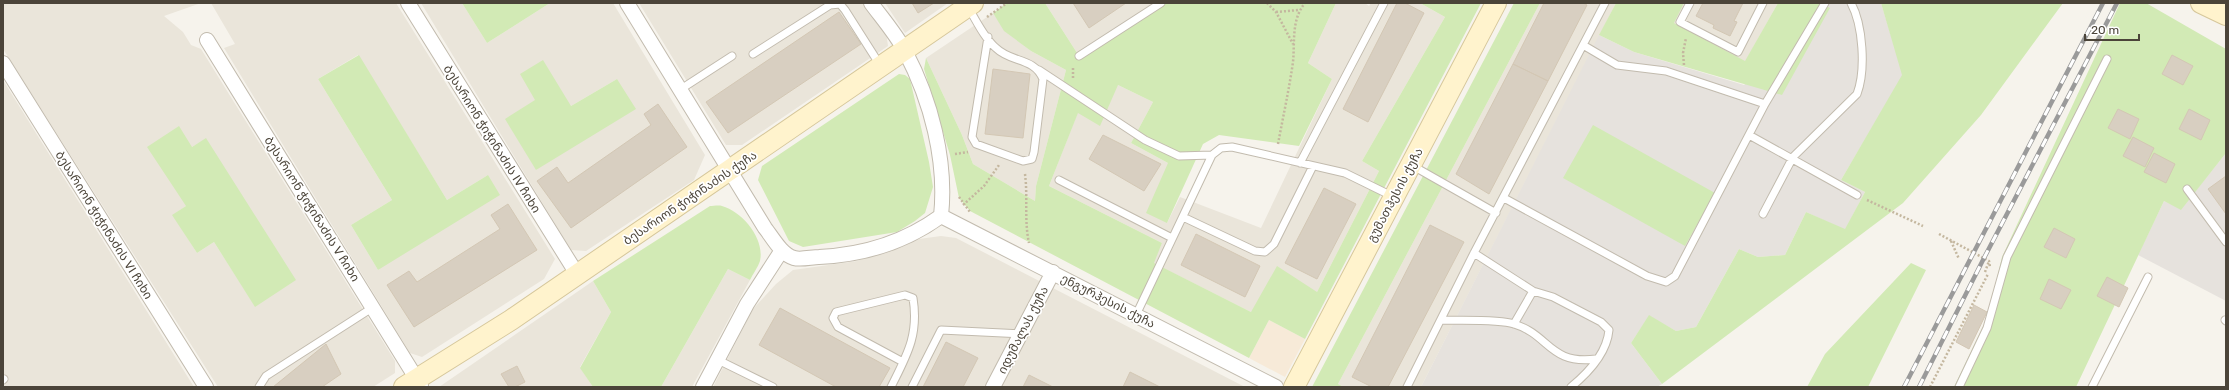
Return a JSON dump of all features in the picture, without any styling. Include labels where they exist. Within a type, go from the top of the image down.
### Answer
[{"type":"street","name":"ბესარიონ ჭიჭინაძის IV ჩიხი","points":[[408,3],[577,274]]},
{"type":"street","points":[[627,3],[731,170],[765,228],[782,250],[794,258],[865,252],[893,244],[921,230],[941,216],[944,190],[938,149],[928,110],[904,50],[871,3]]},
{"type":"street","name":"გუმათჰესის ქუჩა","points":[[1294,387],[1496,3]]},
{"type":"street","points":[[2202,3],[2226,15]]},
{"type":"street","name":"ბესარიონ ჭიჭინაძის ქუჩა","points":[[414,384],[511,320],[970,5]]},
{"type":"street","name":"ბესარიონ ჭიჭინაძის V ჩიხი","points":[[207,40],[372,308],[414,384]]},
{"type":"street","name":"ბესარიონ ჭიჭინაძის VI ჩიხი","points":[[3,63],[206,387]]},
{"type":"street","name":"ენგურჰესის ქუჩა","points":[[941,216],[1276,387]]},
{"type":"street","points":[[703,387],[747,304],[782,250]]},
{"type":"street","name":"იდუმალას ქუჩა","points":[[993,387],[1053,272]]},
{"type":"lane","points":[[1079,56],[1161,3]]},
{"type":"lane","points":[[1300,163],[1384,3]]},
{"type":"lane","points":[[1407,387],[1474,252],[1504,198],[1605,3]]},
{"type":"lane","points":[[1690,3],[1680,22],[1738,52],[1763,3]]},
{"type":"lane","points":[[1504,198],[1647,276],[1666,282],[1675,276],[1765,104],[1825,3]]},
{"type":"lane","points":[[1763,214],[1792,159],[1857,94],[1861,84],[1861,33],[1855,11],[1851,3]]},
{"type":"lane","points":[[753,54],[830,5],[840,4],[881,66]]},
{"type":"lane","points":[[970,5],[988,37],[995,47],[1003,54],[1033,65],[1145,140],[1179,156],[1212,155]]},
{"type":"lane","points":[[988,37],[972,137],[976,144],[1023,161],[1032,158],[1043,79],[1039,70]]},
{"type":"lane","points":[[1583,45],[1616,65],[1666,71],[1765,104]]},
{"type":"lane","points":[[681,89],[732,56]]},
{"type":"lane","points":[[1959,387],[1987,328],[2007,257],[2106,59]]},
{"type":"lane","points":[[1749,135],[1857,195]]},
{"type":"lane","points":[[1136,315],[1212,155],[1221,148],[1232,147],[1345,173],[1394,197]]},
{"type":"lane","points":[[1411,165],[1496,213]]},
{"type":"lane","points":[[1183,217],[1255,251],[1265,252],[1274,244],[1313,166]]},
{"type":"lane","points":[[1059,180],[1172,238]]},
{"type":"lane","points":[[2187,190],[2226,242]]},
{"type":"lane","points":[[1474,252],[1533,291],[1553,297],[1601,322],[1609,330],[1608,342],[1582,378],[1571,387]]},
{"type":"lane","points":[[2092,387],[2148,277]]},
{"type":"lane","points":[[1514,324],[1533,291]]},
{"type":"lane","points":[[890,387],[903,362],[910,348],[916,318],[913,298],[905,294],[836,312],[833,318],[838,327],[903,362]]},
{"type":"lane","points":[[259,387],[266,376],[372,308]]},
{"type":"lane","points":[[1440,320],[1514,324],[1532,334],[1562,356],[1579,361],[1596,359]]},
{"type":"lane","points":[[912,387],[942,330],[1021,334]]},
{"type":"lane","points":[[718,360],[773,387]]},
{"type":"path","points":[[993,13],[1007,3]]},
{"type":"path","points":[[1267,3],[1276,12],[1293,44]]},
{"type":"path","points":[[1276,157],[1293,61],[1293,44],[1299,10],[1305,3]]},
{"type":"path","points":[[1276,12],[1299,10]]},
{"type":"path","points":[[1686,77],[1683,53],[1687,33],[1691,27]]},
{"type":"path","points":[[953,154],[973,152]]},
{"type":"path","points":[[964,205],[984,186],[1005,155]]},
{"type":"path","points":[[1023,161],[1027,191],[1026,232],[1029,243]]},
{"type":"path","points":[[1857,195],[1923,226]]},
{"type":"path","points":[[1939,234],[1989,261]]},
{"type":"path","points":[[1951,240],[1959,259]]},
{"type":"path","points":[[1985,272],[1989,261]]},
{"type":"path","points":[[1930,387],[1990,269],[1989,261]]},
{"type":"shaded area","points":[[3,3],[201,3],[164,16],[183,32],[191,45],[201,49],[395,361],[395,373],[373,387],[218,387],[3,49]],"holes":[[[206,139],[255,306],[214,242],[197,253],[173,215],[186,206],[192,147]]]},
{"type":"shaded area","points":[[211,3],[396,3],[555,259],[544,279],[422,357],[410,353],[224,48],[235,44]],"holes":[[[358,55],[447,200],[488,175],[378,270],[351,225],[392,200],[318,79]]]},
{"type":"shaded area","points":[[421,3],[462,3],[487,43],[550,3],[613,3],[705,155],[694,180],[586,251],[571,250]],"holes":[[[617,79],[536,170],[536,100],[571,106]]]},
{"type":"shaded area","points":[[639,3],[863,3],[886,32],[888,46],[742,145],[726,145]]},
{"type":"shaded area","points":[[885,3],[948,3],[905,33]]},
{"type":"shaded area","points":[[1045,3],[1161,3],[1079,56]]},
{"type":"shaded area","points":[[1336,3],[1365,3],[1369,6],[1371,3],[1420,3],[1445,17],[1362,161],[1379,171],[1317,292],[1251,312],[1153,263],[1162,243],[1049,186],[1078,112],[1118,85],[1153,102],[1131,143],[1168,163],[1167,223],[1180,197],[1261,228],[1332,79],[1308,63]]},
{"type":"shaded area","points":[[1540,3],[1616,3],[1421,387],[1344,387],[1338,384]]},
{"type":"shaded area","points":[[1684,3],[1778,3],[1745,62],[1673,23]]},
{"type":"shaded area","points":[[1821,3],[1881,3],[1903,75],[1841,180],[1865,192],[1845,230],[1806,212],[1785,255],[1758,257],[1739,249],[1696,327],[1676,331],[1649,316],[1631,343],[1662,384],[1657,387],[1421,387],[1599,35],[1634,52],[1744,85],[1829,8]]},
{"type":"shaded area","points":[[993,13],[1005,31],[1031,51],[1066,70],[1036,186],[1035,201],[973,164],[962,135],[926,58]]},
{"type":"shaded area","points":[[3,80],[194,387],[3,387]]},
{"type":"shaded area","points":[[2226,153],[2226,301],[2138,255],[2164,201],[2181,209]]},
{"type":"shaded area","points":[[941,236],[956,238],[1245,387],[713,387],[753,309],[776,284],[793,270],[857,261],[919,239]]},
{"type":"shaded area","points":[[728,269],[750,280],[692,387],[661,387]]},
{"type":"shaded area","points":[[593,281],[611,312],[580,367],[593,387],[439,387]]},
{"type":"shaded area","points":[[1269,320],[1305,339],[1285,377],[1249,358]]},
{"type":"green space","points":[[462,3],[550,3],[487,43]]},
{"type":"green space","points":[[1007,3],[1045,3],[1079,56],[1161,3],[1336,3],[1308,63],[1332,79],[1299,146],[1219,135],[1203,144],[1167,223],[1146,213],[1168,163],[1131,143],[1153,102],[1118,85],[1100,126],[1078,113],[1049,186],[1162,243],[1154,263],[1251,312],[1277,266],[1317,292],[1379,171],[1362,161],[1445,17],[1420,3],[1481,3],[1305,339],[1269,320],[1249,358],[970,211],[959,198],[950,155],[924,69],[926,58],[962,135],[973,164],[1035,201],[1036,186],[1066,70],[1031,51],[1004,31],[993,13]]},
{"type":"green space","points":[[1514,3],[1540,3],[1338,384],[1344,387],[1312,387]]},
{"type":"green space","points":[[1616,3],[1684,3],[1674,23],[1745,61],[1778,3],[1821,3],[1830,8],[1782,95],[1634,52],[1599,35]]},
{"type":"green space","points":[[1881,3],[2063,3],[1981,115],[1903,203],[1662,384],[1631,343],[1649,315],[1676,331],[1696,327],[1739,249],[1758,257],[1785,255],[1806,212],[1845,229],[1865,192],[1841,180],[1902,75]]},
{"type":"green space","points":[[2120,3],[2146,3],[2226,49],[2226,153],[2181,210],[2164,201],[2076,387],[1954,387],[1988,316],[2002,257]]},
{"type":"green space","points":[[359,55],[447,200],[488,175],[500,195],[378,270],[351,225],[392,200],[318,79]]},
{"type":"green space","points":[[543,60],[571,106],[617,79],[636,109],[536,170],[505,119],[535,100],[520,74]]},
{"type":"green space","points":[[899,74],[905,75],[910,79],[929,162],[933,187],[925,213],[897,232],[803,247],[789,241],[758,180],[762,166]]},
{"type":"green space","points":[[1593,125],[1715,193],[1685,246],[1563,178]]},
{"type":"green space","points":[[179,126],[192,147],[206,138],[296,280],[255,307],[214,242],[197,253],[172,215],[186,206],[147,147]]},
{"type":"green space","points":[[710,206],[722,206],[738,214],[745,220],[756,236],[761,253],[760,261],[750,280],[728,269],[661,387],[593,387],[580,368],[611,312],[593,281]]},
{"type":"green space","points":[[1911,263],[1926,270],[1868,387],[1807,387],[1825,354]]},
{"type":"building","points":[[912,3],[934,3],[918,13]]},
{"type":"building","points":[[1073,3],[1126,3],[1089,28]]},
{"type":"building","points":[[1397,3],[1405,3],[1424,13],[1368,122],[1343,109]]},
{"type":"building","points":[[1544,3],[1583,3],[1587,5],[1548,81],[1513,64]]},
{"type":"building","points":[[1703,3],[1743,3],[1734,21],[1737,22],[1730,36],[1713,28],[1714,25],[1696,16]]},
{"type":"building","points":[[839,12],[861,44],[728,133],[706,102]]},
{"type":"building","points":[[2172,55],[2193,66],[2183,85],[2162,74]]},
{"type":"building","points":[[1513,64],[1548,81],[1489,194],[1456,174]]},
{"type":"building","points":[[993,69],[1030,74],[1023,138],[985,134]]},
{"type":"building","points":[[658,104],[687,147],[571,228],[537,181],[557,167],[568,183],[651,125],[644,114]]},
{"type":"building","points":[[2118,109],[2139,119],[2130,139],[2108,128]]},
{"type":"building","points":[[2189,109],[2210,120],[2201,140],[2179,129]]},
{"type":"building","points":[[1103,135],[1161,164],[1144,191],[1089,159]]},
{"type":"building","points":[[2133,137],[2154,148],[2145,167],[2123,156]]},
{"type":"building","points":[[2154,153],[2175,164],[2166,183],[2144,172]]},
{"type":"building","points":[[2226,176],[2226,214],[2208,189]]},
{"type":"building","points":[[1324,188],[1356,204],[1317,279],[1285,263]]},
{"type":"building","points":[[508,204],[537,250],[414,327],[387,285],[409,271],[417,282],[500,229],[491,215]]},
{"type":"building","points":[[1430,225],[1464,242],[1388,387],[1372,387],[1352,377]]},
{"type":"building","points":[[2054,228],[2075,239],[2066,258],[2044,247]]},
{"type":"building","points":[[1196,234],[1260,266],[1245,297],[1181,265]]},
{"type":"building","points":[[2107,277],[2128,288],[2119,307],[2097,296]]},
{"type":"building","points":[[2049,279],[2071,290],[2061,309],[2040,299]]},
{"type":"building","points":[[1974,305],[1987,312],[1969,349],[1956,342]]},
{"type":"building","points":[[780,308],[890,368],[879,387],[836,387],[759,345]]},
{"type":"building","points":[[946,342],[978,358],[963,387],[923,387]]},
{"type":"building","points":[[326,344],[341,374],[322,387],[273,387]]},
{"type":"building","points":[[517,366],[525,382],[515,387],[509,387],[501,374]]},
{"type":"building","points":[[1130,372],[1160,387],[1123,387]]},
{"type":"building","points":[[1029,375],[1053,387],[1023,387]]},
{"type":"railway","points":[[1904,387],[2103,3]]},
{"type":"railway","points":[[1919,387],[1984,258],[2117,3]]}]
